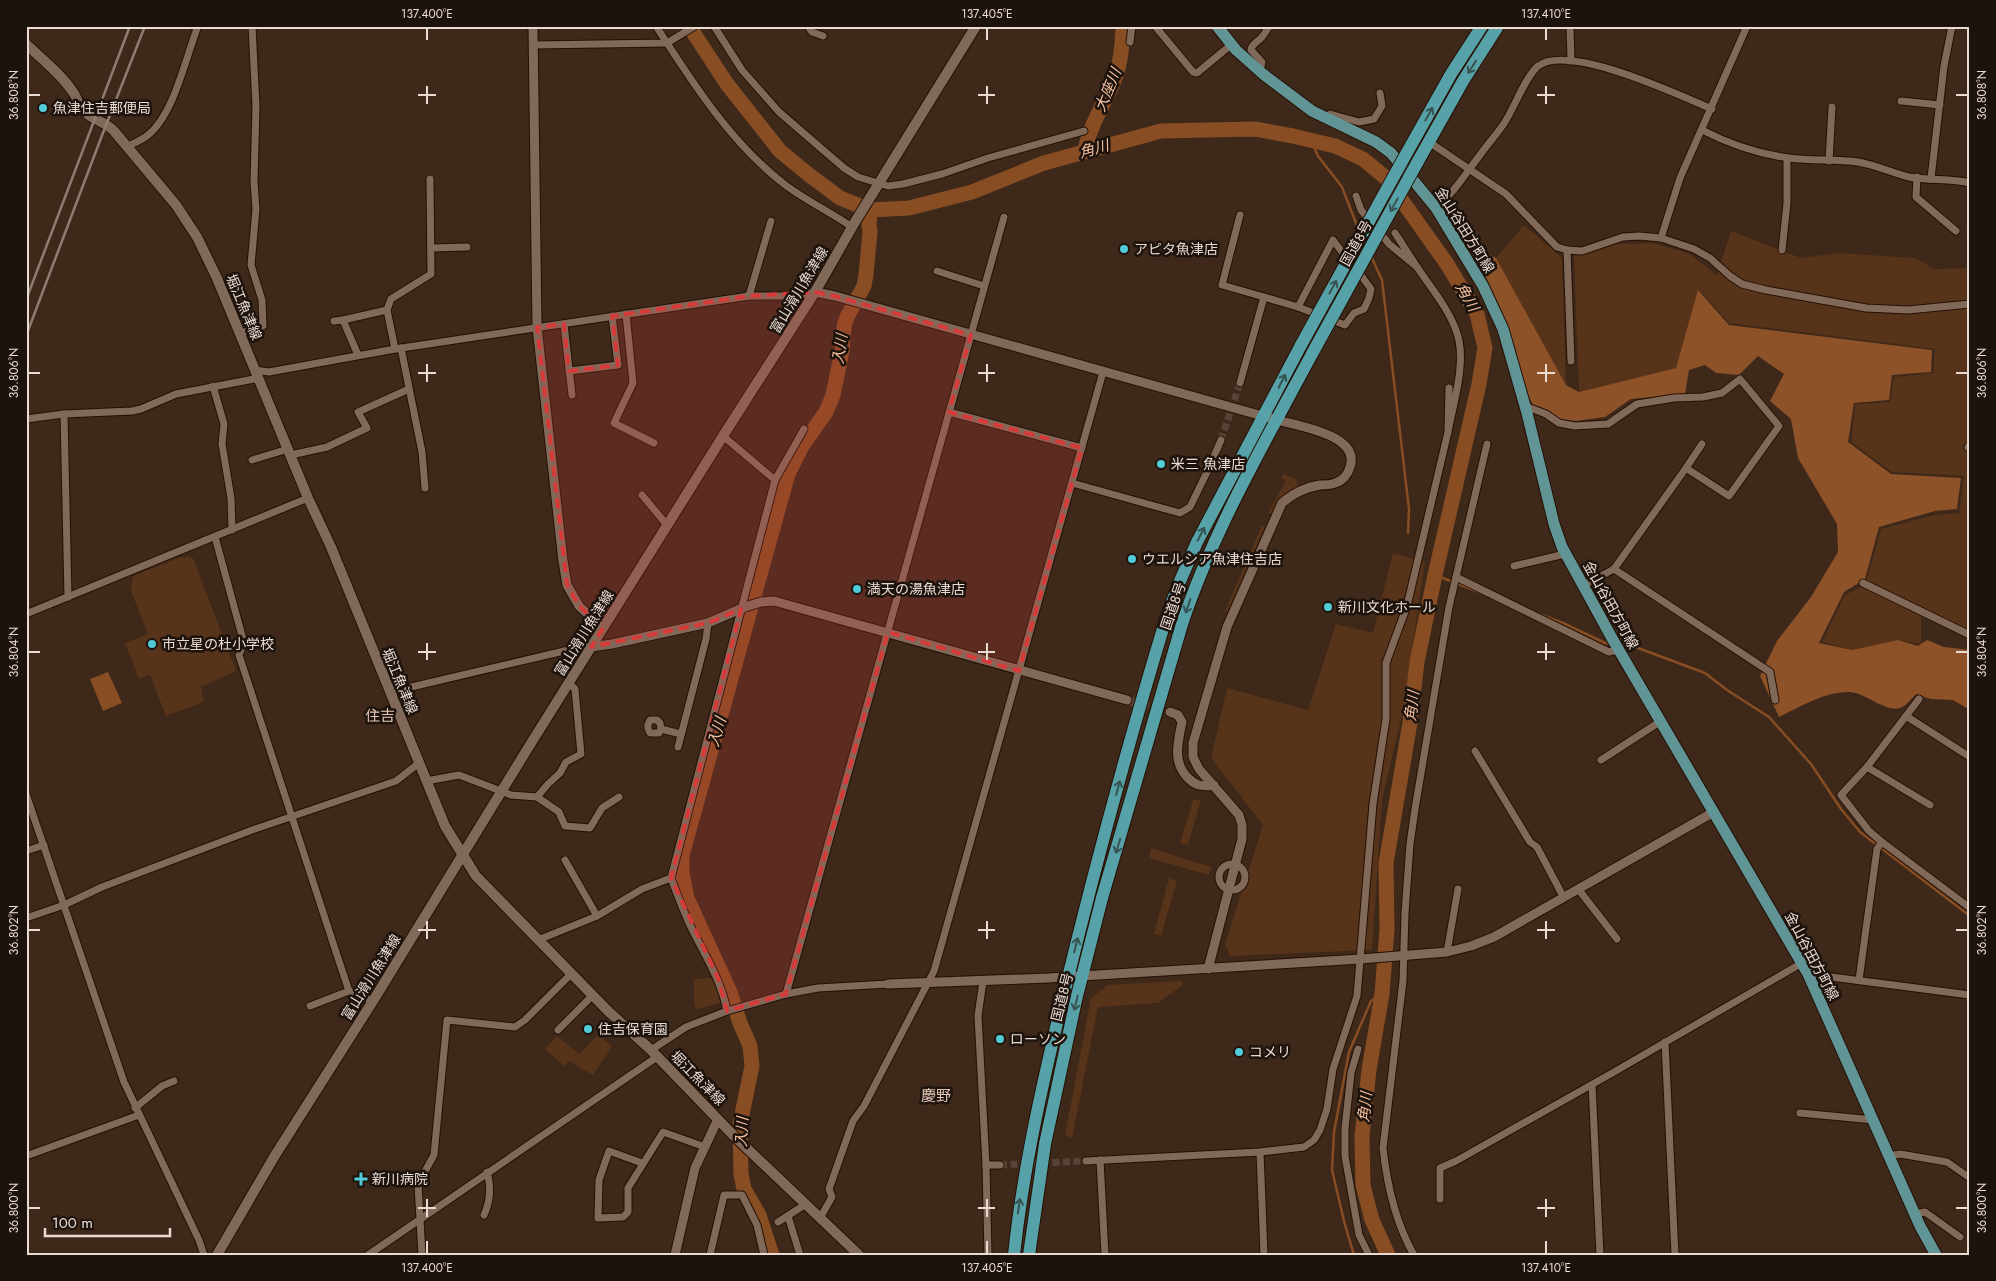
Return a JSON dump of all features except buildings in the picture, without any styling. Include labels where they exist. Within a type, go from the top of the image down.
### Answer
[{"type":"highway","name":"国道8号","points":[[1014,1255],[1027,1157],[1039,1095],[1087,898],[1126,756],[1171,605],[1197,542],[1301,345],[1451,74],[1482,26]]},
{"type":"highway","name":"国道8号","points":[[1029,1255],[1045,1144],[1082,976],[1102,898],[1193,592],[1233,505],[1313,352],[1463,81],[1498,26]]},
{"type":"main road","name":"富山滑川魚津線","points":[[217,1255],[274,1158],[373,1001],[501,790],[815,292],[853,224],[976,26]]},
{"type":"main road","name":"金山谷田方町線","points":[[1217,26],[1232,44],[1260,70],[1312,111],[1376,142],[1391,153],[1436,208],[1483,286],[1503,330],[1525,406],[1554,524],[1565,554],[1712,813],[1808,974],[1914,1214],[1936,1255]]},
{"type":"main road","name":"堀江魚津線","points":[[26,44],[65,82],[74,93],[80,108],[89,116],[108,124],[188,222],[216,276],[241,333],[445,826],[476,876],[592,995],[859,1255]]},
{"type":"street","points":[[128,147],[149,134],[161,120],[172,99],[198,26]]},
{"type":"street","points":[[241,333],[263,326],[262,300],[251,265],[256,209],[254,182],[256,106],[252,26]]},
{"type":"street","points":[[533,26],[538,327],[567,585],[579,606],[603,628]]},
{"type":"street","points":[[656,26],[670,42],[703,97],[752,154],[784,184],[853,224]]},
{"type":"street","points":[[533,45],[670,42],[695,26]]},
{"type":"street","points":[[714,26],[742,70],[779,112],[844,168],[858,177],[878,184],[888,186],[903,184],[1084,131]]},
{"type":"street","points":[[808,26],[812,32],[823,36]]},
{"type":"street","points":[[1130,42],[1132,26]]},
{"type":"street","points":[[1155,26],[1193,72],[1197,73],[1232,44]]},
{"type":"street","points":[[1260,70],[1262,62],[1251,50],[1251,47],[1252,44],[1263,36],[1270,26]]},
{"type":"street","points":[[1570,26],[1570,61]]},
{"type":"street","points":[[1661,238],[1680,178],[1747,26]]},
{"type":"street","points":[[1931,178],[1952,26]]},
{"type":"street","points":[[1436,208],[1456,188],[1504,124],[1531,73],[1539,65],[1549,61],[1570,61],[1616,70],[1636,76],[1712,108]]},
{"type":"street","points":[[1327,119],[1330,114],[1359,122],[1374,119],[1382,106],[1380,93]]},
{"type":"street","points":[[1901,101],[1940,105]]},
{"type":"street","points":[[1829,161],[1832,107]]},
{"type":"street","points":[[1702,130],[1724,141],[1751,150],[1787,158],[1856,162],[1910,177],[1970,183]]},
{"type":"street","points":[[1429,142],[1506,194],[1557,247],[1567,250],[1582,251],[1623,237],[1661,238],[1710,258],[1742,284],[1766,290],[1866,308],[1908,310],[1970,304]]},
{"type":"street","points":[[1782,250],[1787,203],[1787,158]]},
{"type":"street","points":[[1918,177],[1916,197],[1956,231]]},
{"type":"street","points":[[425,488],[422,452],[409,389],[387,310],[391,299],[431,274],[430,180]]},
{"type":"street","points":[[1356,196],[1361,210],[1389,244],[1417,267]]},
{"type":"street","points":[[1240,215],[1222,285],[1298,307],[1345,325],[1354,313],[1364,310],[1370,298],[1371,289],[1333,240],[1298,307]]},
{"type":"street","points":[[786,994],[1004,217]]},
{"type":"street","points":[[749,296],[772,221]]},
{"type":"street","points":[[1086,1161],[1260,1152],[1304,1147],[1314,1140],[1320,1130],[1327,1108],[1333,1069],[1357,996],[1373,804],[1386,719],[1386,664],[1407,606],[1448,432],[1460,364],[1458,335],[1450,316],[1395,233]]},
{"type":"street","points":[[431,248],[467,247]]},
{"type":"street","points":[[1567,250],[1571,361]]},
{"type":"street","points":[[937,271],[984,286]]},
{"type":"street","points":[[26,419],[64,414],[132,411],[176,394],[257,374],[398,348],[749,296],[799,296],[815,292],[835,296],[1335,437],[1346,445],[1350,453],[1351,465],[1345,477],[1336,483],[1308,488],[1294,493],[1282,504],[1227,627],[1192,743],[1193,757],[1199,769],[1239,815],[1242,825],[1242,839],[1208,969]]},
{"type":"street","points":[[1240,383],[1264,297]]},
{"type":"street","points":[[334,321],[387,310]]},
{"type":"street","points":[[626,314],[633,383],[614,423],[654,443]]},
{"type":"street","points":[[569,371],[618,365],[612,316]]},
{"type":"street","points":[[343,320],[358,355]]},
{"type":"street","points":[[564,324],[572,395]]},
{"type":"street","points":[[820,1218],[832,1197],[829,1189],[854,1121],[864,1106],[934,971],[1103,372]]},
{"type":"street","points":[[1525,406],[1546,414],[1559,423],[1575,426],[1608,424],[1637,404],[1674,398],[1703,397],[1722,393],[1740,379],[1779,426],[1729,496],[1686,468]]},
{"type":"street","points":[[213,386],[224,424],[222,444],[231,498],[232,530]]},
{"type":"street","points":[[1448,432],[1450,388]]},
{"type":"street","points":[[252,460],[327,447],[367,428],[358,412],[409,389]]},
{"type":"street","points":[[949,412],[1082,448]]},
{"type":"street","points":[[64,414],[68,597]]},
{"type":"street","points":[[727,1011],[718,978],[689,924],[671,878],[775,480],[804,429]]},
{"type":"street","points":[[723,436],[775,480]]},
{"type":"street","points":[[1072,483],[1180,514],[1190,507],[1220,440]]},
{"type":"street","points":[[1414,1255],[1401,1230],[1386,1175],[1384,1148],[1404,956],[1405,913],[1412,826],[1449,606],[1487,444]]},
{"type":"street","points":[[1582,586],[1614,569],[1702,444]]},
{"type":"street","points":[[642,495],[667,525]]},
{"type":"street","points":[[26,614],[308,498]]},
{"type":"street","points":[[215,537],[244,643],[240,655],[349,991]]},
{"type":"street","points":[[1514,566],[1565,554]]},
{"type":"street","points":[[1614,569],[1770,672],[1775,700]]},
{"type":"street","points":[[1456,577],[1609,652],[1616,645]]},
{"type":"street","points":[[1863,584],[1970,635]]},
{"type":"street","points":[[390,692],[577,648],[612,644],[708,622],[761,602],[774,601],[1127,700]]},
{"type":"street","points":[[678,747],[708,622]]},
{"type":"street","points":[[537,797],[560,773],[566,762],[582,754],[574,689],[569,683]]},
{"type":"street","points":[[1919,699],[1868,767],[1842,795],[1869,831],[1970,908]]},
{"type":"street","points":[[1170,712],[1178,715],[1182,722],[1177,747],[1178,760],[1182,772],[1195,784],[1204,787],[1214,785]]},
{"type":"street","points":[[1906,716],[1970,757]]},
{"type":"street","points":[[1601,760],[1660,721]]},
{"type":"street","points":[[661,729],[681,734]]},
{"type":"street","points":[[1475,751],[1530,842],[1537,847],[1564,898]]},
{"type":"street","points":[[26,918],[64,905],[102,887],[255,829],[396,780],[419,763]]},
{"type":"street","points":[[1868,767],[1930,805]]},
{"type":"street","points":[[426,781],[460,775],[511,795],[524,798],[537,797],[559,812],[565,826],[590,828],[602,808],[619,796]]},
{"type":"street","points":[[26,794],[105,1032],[124,1082],[199,1240],[204,1255]]},
{"type":"street","points":[[368,1255],[654,1054],[686,1027],[727,1011],[786,994],[818,988],[1208,969],[1447,952],[1471,946],[1494,937],[1712,813]]},
{"type":"street","points":[[1859,980],[1877,849],[1882,842]]},
{"type":"street","points":[[26,851],[44,845]]},
{"type":"street","points":[[565,860],[598,916]]},
{"type":"street","points":[[1236,864],[1244,870],[1245,882],[1238,889],[1228,892],[1220,883],[1219,874],[1224,866],[1236,864]]},
{"type":"street","points":[[538,940],[598,916],[642,889],[671,878]]},
{"type":"street","points":[[1447,952],[1458,889]]},
{"type":"street","points":[[1579,890],[1617,939]]},
{"type":"street","points":[[1440,1199],[1440,1168],[1456,1161],[1592,1085],[1802,963]]},
{"type":"street","points":[[422,1255],[418,1184],[434,1155],[447,1020],[515,1027],[525,1020],[571,974]]},
{"type":"street","points":[[1808,974],[1970,995]]},
{"type":"street","points":[[983,981],[978,1016],[986,1165],[988,1255]]},
{"type":"street","points":[[310,1006],[349,991],[373,1001]]},
{"type":"street","points":[[558,1030],[592,995]]},
{"type":"street","points":[[1665,1042],[1675,1255]]},
{"type":"street","points":[[1358,1049],[1351,1073],[1345,1128],[1345,1156],[1359,1235],[1369,1255]]},
{"type":"street","points":[[135,1108],[162,1086],[174,1081]]},
{"type":"street","points":[[1592,1085],[1600,1255]]},
{"type":"street","points":[[1800,1113],[1874,1120]]},
{"type":"street","points":[[26,1156],[139,1115]]},
{"type":"street","points":[[675,1255],[696,1168],[718,1119]]},
{"type":"street","points":[[642,1163],[609,1151],[599,1180],[598,1218],[623,1217],[628,1212],[628,1188],[663,1132],[705,1147]]},
{"type":"street","points":[[1260,1152],[1264,1255]]},
{"type":"street","points":[[1890,1156],[1900,1154],[1947,1162],[1970,1178]]},
{"type":"street","points":[[1100,1160],[1105,1255]]},
{"type":"street","points":[[986,1165],[1000,1165]]},
{"type":"street","points":[[484,1215],[488,1205],[490,1180],[487,1172]]},
{"type":"street","points":[[710,1255],[724,1195],[742,1195],[757,1225],[764,1255]]},
{"type":"street","points":[[778,1222],[806,1204]]},
{"type":"street","points":[[1914,1214],[1924,1212],[1960,1237]]},
{"type":"street","points":[[788,1216],[800,1255]]},
{"type":"highlighted area","points":[[815,292],[835,296],[971,335],[949,412],[1082,448],[1019,671],[888,632],[786,994],[727,1011],[718,978],[671,878],[741,609],[708,623],[591,647],[603,628],[579,606],[567,585],[537,327],[564,324],[569,371],[618,365],[612,316],[749,296]]},
{"type":"shaded area","points":[[1524,225],[1562,258],[1566,385],[1496,258]]},
{"type":"shaded area","points":[[1731,231],[1801,258],[1838,253],[1916,258],[1934,269],[1970,268],[1970,630],[1921,612],[1921,644],[1898,640],[1852,650],[1822,642],[1845,595],[1865,585],[1881,529],[1935,515],[1959,513],[1964,476],[1892,472],[1851,442],[1855,404],[1890,402],[1894,377],[1933,373],[1935,349],[1729,323],[1699,290],[1676,368],[1579,392],[1574,256],[1618,244],[1652,243],[1688,253],[1717,275]]},
{"type":"shaded area","points":[[1472,246],[1496,258],[1566,385],[1579,392],[1676,368],[1698,290],[1729,325],[1932,350],[1931,372],[1892,375],[1889,400],[1854,403],[1848,442],[1891,474],[1961,478],[1957,509],[1935,511],[1879,527],[1865,579],[1844,592],[1819,643],[1852,650],[1898,640],[1918,646],[1927,640],[1944,647],[1970,650],[1970,710],[1953,700],[1931,699],[1916,694],[1904,706],[1896,709],[1883,706],[1861,695],[1848,692],[1821,697],[1779,717],[1760,676],[1777,641],[1811,597],[1838,552],[1837,524],[1798,458],[1791,419],[1770,401],[1784,374],[1758,356],[1739,375],[1716,373],[1705,365],[1689,370],[1685,394],[1631,399],[1605,417],[1576,421],[1558,419],[1533,405],[1521,382],[1507,324]]},
{"type":"shaded area","points":[[1283,474],[1296,479],[1298,486],[1284,496],[1271,514],[1268,513],[1286,481],[1281,478]]},
{"type":"shaded area","points":[[1262,525],[1265,527],[1228,611],[1225,611]]},
{"type":"shaded area","points":[[1393,553],[1425,562],[1403,711],[1382,800],[1372,950],[1230,956],[1225,944],[1263,825],[1211,758],[1227,688],[1308,710],[1336,624],[1373,633]]},
{"type":"shaded area","points":[[181,557],[193,558],[236,671],[201,687],[204,702],[166,716],[150,675],[139,679],[125,643],[148,634],[131,591],[133,576]]},
{"type":"shaded area","points":[[108,672],[122,703],[103,711],[90,679]]},
{"type":"shaded area","points":[[1201,799],[1188,845],[1180,843],[1193,800]]},
{"type":"shaded area","points":[[1151,848],[1211,867],[1209,875],[1149,858]]},
{"type":"shaded area","points":[[1169,878],[1177,881],[1161,936],[1154,934]]},
{"type":"shaded area","points":[[714,978],[722,999],[721,1002],[696,1010],[694,979]]},
{"type":"shaded area","points":[[1181,981],[1183,985],[1158,1003],[1098,1007],[1072,1138],[1065,1135],[1091,998],[1108,985]]},
{"type":"shaded area","points":[[598,1035],[612,1047],[593,1075],[569,1061],[564,1066],[545,1049],[557,1036],[579,1054]]},
{"type":"waterway","name":"角川","points":[[689,26],[727,84],[780,151],[840,198],[870,210],[909,208],[972,192],[1044,163],[1161,131],[1255,129],[1335,146],[1363,159],[1386,178],[1447,264],[1477,314],[1485,348],[1479,384],[1417,662],[1410,723],[1386,863],[1387,929],[1382,994],[1369,1070],[1362,1136],[1363,1185],[1372,1220],[1388,1255]]},
{"type":"waterway","name":"大座川","points":[[1085,151],[1093,125],[1118,69],[1122,48],[1123,26]]},
{"type":"waterway","points":[[1311,140],[1318,156],[1342,187],[1359,231]]},
{"type":"waterway","name":"入川","points":[[772,1255],[759,1215],[744,1189],[741,1174],[740,1124],[752,1066],[750,1046],[730,992],[687,898],[682,873],[682,855],[788,474],[802,446],[826,412],[833,395],[842,351],[844,326],[864,286],[870,232],[870,210]]},
{"type":"waterway","points":[[1371,256],[1382,280],[1409,509],[1408,533]]},
{"type":"waterway","points":[[1435,575],[1484,594]]},
{"type":"waterway","points":[[1539,614],[1605,643],[1612,644]]},
{"type":"waterway","points":[[1620,644],[1630,645],[1705,673],[1727,690],[1769,717],[1811,764],[1841,809],[1860,832],[1970,916]]},
{"type":"waterway","points":[[1354,1255],[1332,1170],[1334,1132],[1349,1052],[1371,1001],[1382,994]]},
{"type":"tunnel","points":[[1221,440],[1240,383]]},
{"type":"tunnel","points":[[1127,700],[1170,712]]},
{"type":"tunnel","points":[[1000,1165],[1086,1161]]},
{"type":"railway","points":[[26,300],[130,26]]},
{"type":"railway","points":[[26,336],[145,26]]},
{"type":"place","name":"魚津住吉郵便局","points":[[43,108]]},
{"type":"place","name":"アピタ魚津店","points":[[1124,249]]},
{"type":"place","name":"米三 魚津店","points":[[1161,464]]},
{"type":"place","name":"ウエルシア魚津住吉店","points":[[1132,559]]},
{"type":"place","name":"満天の湯魚津店","points":[[857,589]]},
{"type":"place","name":"新川文化ホール","points":[[1328,607]]},
{"type":"place","name":"市立星の杜小学校","points":[[152,644]]},
{"type":"place","name":"住吉保育園","points":[[588,1029]]},
{"type":"place","name":"ローソン","points":[[1000,1039]]},
{"type":"place","name":"コメリ","points":[[1239,1052]]},
{"type":"place","name":"新川病院","points":[[361,1179]]},
{"type":"district","name":"住吉","points":[[380,716]]},
{"type":"district","name":"慶野","points":[[936,1096]]}]
